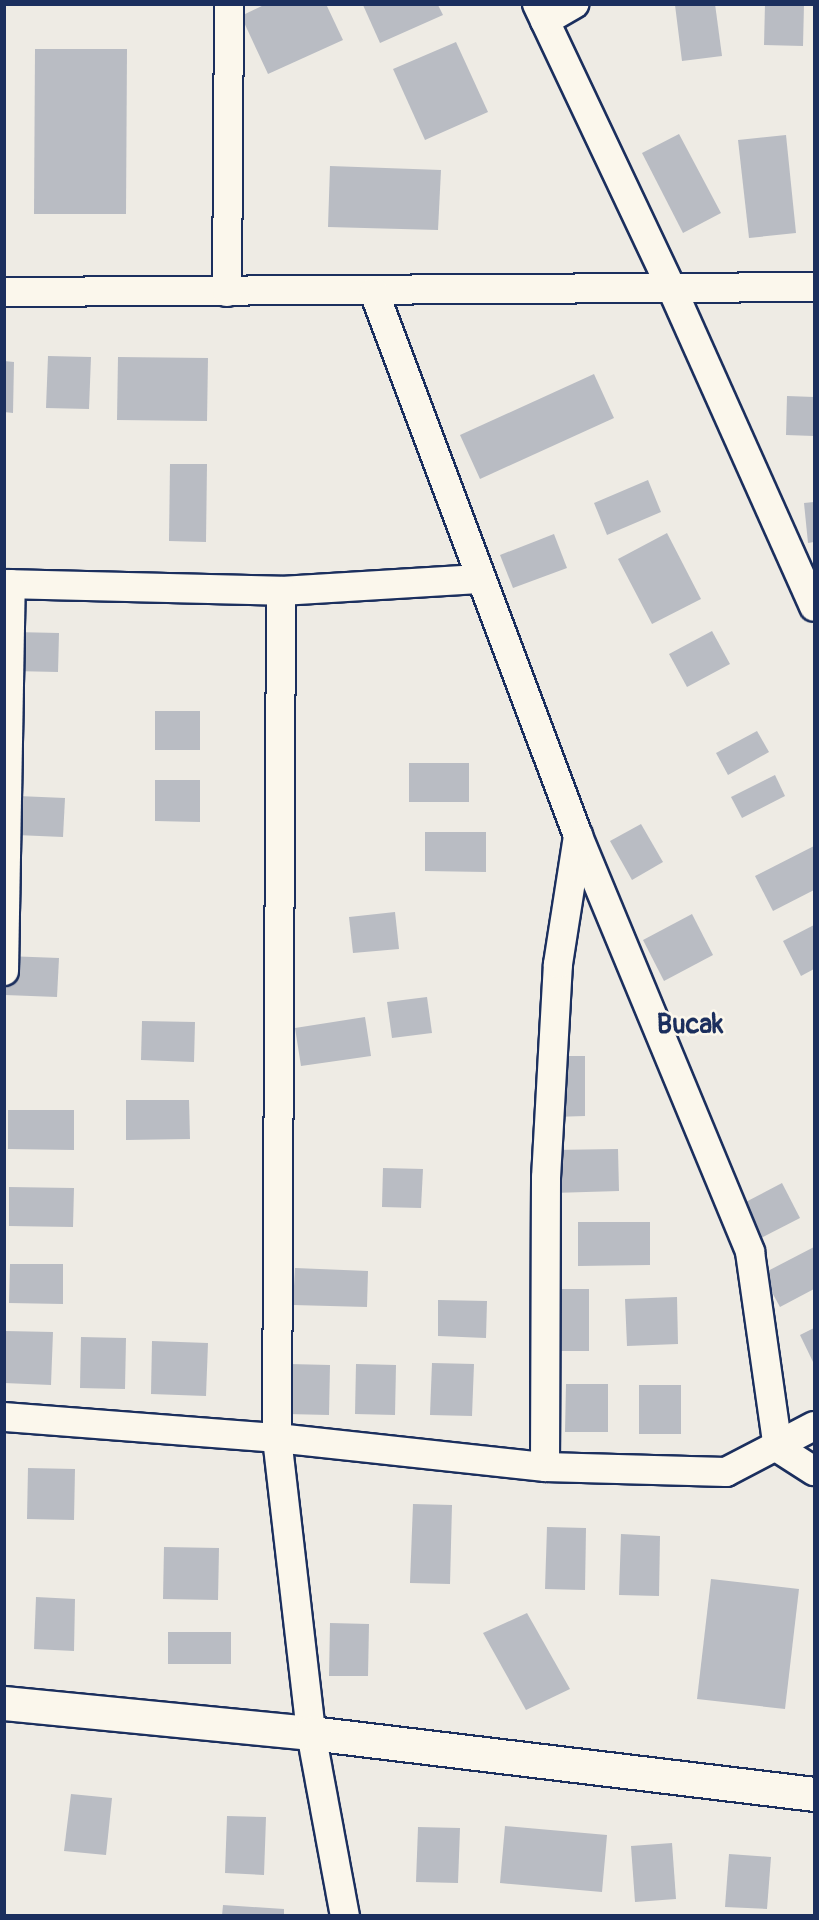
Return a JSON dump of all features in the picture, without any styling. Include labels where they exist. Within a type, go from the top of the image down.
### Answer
[{"type":"street","points":[[227,292],[229,4]]},
{"type":"street","points":[[575,4],[541,13],[672,289],[813,597]]},
{"type":"street","points":[[4,292],[374,292],[814,287]]},
{"type":"street","points":[[374,292],[479,579],[522,679],[578,836],[750,1252],[778,1448],[814,1471]]},
{"type":"street","points":[[4,970],[8,584],[281,591],[479,579]]},
{"type":"street","points":[[281,591],[277,1438],[311,1733],[345,1916]]},
{"type":"street","points":[[545,1467],[546,1178],[558,964],[578,836]]},
{"type":"street","points":[[4,1417],[277,1438],[545,1467],[726,1472],[778,1448],[814,1426]]},
{"type":"street","points":[[4,1703],[311,1733],[814,1794]]},
{"type":"building","points":[[266,4],[326,4],[343,40],[268,74],[241,16]]},
{"type":"building","points":[[715,4],[722,56],[682,61],[675,5]]},
{"type":"building","points":[[765,4],[804,4],[803,46],[764,45]]},
{"type":"building","points":[[363,5],[438,5],[443,15],[380,43]]},
{"type":"building","points":[[456,42],[488,112],[425,140],[393,69]]},
{"type":"building","points":[[35,49],[127,49],[126,214],[34,214]]},
{"type":"building","points":[[679,134],[721,213],[683,233],[642,153]]},
{"type":"building","points":[[786,135],[796,233],[749,238],[738,140]]},
{"type":"building","points":[[330,166],[441,170],[438,230],[328,227]]},
{"type":"building","points":[[48,356],[91,357],[89,409],[46,408]]},
{"type":"building","points":[[118,357],[208,358],[207,421],[117,420]]},
{"type":"building","points":[[4,361],[14,362],[13,413],[4,412]]},
{"type":"building","points":[[594,374],[614,418],[480,479],[460,435]]},
{"type":"building","points":[[787,396],[814,397],[814,436],[786,435]]},
{"type":"building","points":[[170,464],[207,464],[206,542],[169,541]]},
{"type":"building","points":[[648,480],[661,512],[607,535],[594,503]]},
{"type":"building","points":[[814,502],[814,542],[808,543],[804,503]]},
{"type":"building","points":[[667,533],[701,599],[652,624],[618,559]]},
{"type":"building","points":[[554,534],[567,568],[513,588],[500,555]]},
{"type":"building","points":[[712,631],[730,664],[687,687],[669,654]]},
{"type":"building","points":[[14,632],[59,633],[58,672],[13,671]]},
{"type":"building","points":[[155,711],[200,711],[200,750],[155,750]]},
{"type":"building","points":[[757,731],[769,752],[728,775],[716,753]]},
{"type":"building","points":[[409,763],[469,763],[469,802],[409,802]]},
{"type":"building","points":[[775,775],[785,796],[742,818],[731,797]]},
{"type":"building","points":[[155,780],[200,780],[200,822],[155,821]]},
{"type":"building","points":[[18,796],[65,798],[63,837],[16,835]]},
{"type":"building","points":[[641,824],[663,862],[632,880],[610,841]]},
{"type":"building","points":[[425,832],[486,832],[486,872],[425,871]]},
{"type":"building","points":[[814,846],[814,890],[773,911],[755,876]]},
{"type":"building","points":[[395,912],[399,949],[353,953],[349,917]]},
{"type":"building","points":[[692,914],[713,955],[664,981],[643,940]]},
{"type":"building","points":[[814,925],[814,969],[801,976],[783,941]]},
{"type":"building","points":[[6,956],[59,958],[57,997],[5,995]]},
{"type":"building","points":[[427,997],[432,1033],[392,1038],[387,1002]]},
{"type":"building","points":[[365,1017],[371,1056],[301,1066],[295,1028]]},
{"type":"building","points":[[142,1021],[195,1022],[194,1062],[141,1060]]},
{"type":"building","points":[[553,1056],[585,1056],[585,1116],[554,1117]]},
{"type":"building","points":[[126,1100],[189,1100],[190,1139],[126,1140]]},
{"type":"building","points":[[8,1110],[74,1110],[74,1150],[8,1149]]},
{"type":"building","points":[[618,1149],[619,1191],[553,1193],[552,1150]]},
{"type":"building","points":[[383,1168],[423,1169],[421,1208],[382,1207]]},
{"type":"building","points":[[782,1183],[800,1218],[757,1240],[740,1205]]},
{"type":"building","points":[[9,1187],[74,1188],[73,1227],[9,1226]]},
{"type":"building","points":[[578,1222],[650,1222],[650,1265],[578,1266]]},
{"type":"building","points":[[814,1247],[814,1289],[780,1307],[762,1274]]},
{"type":"building","points":[[10,1264],[63,1264],[63,1304],[9,1303]]},
{"type":"building","points":[[295,1268],[368,1271],[367,1307],[293,1305]]},
{"type":"building","points":[[550,1289],[589,1289],[589,1351],[550,1351]]},
{"type":"building","points":[[677,1297],[678,1344],[627,1346],[625,1299]]},
{"type":"building","points":[[438,1300],[487,1301],[486,1338],[438,1336]]},
{"type":"building","points":[[814,1328],[814,1364],[800,1335]]},
{"type":"building","points":[[5,1331],[53,1332],[51,1385],[4,1383]]},
{"type":"building","points":[[81,1337],[126,1338],[125,1389],[80,1388]]},
{"type":"building","points":[[152,1341],[208,1343],[206,1396],[151,1394]]},
{"type":"building","points":[[432,1363],[474,1364],[472,1416],[430,1415]]},
{"type":"building","points":[[289,1364],[330,1365],[329,1415],[287,1414]]},
{"type":"building","points":[[356,1364],[396,1365],[395,1415],[355,1414]]},
{"type":"building","points":[[566,1384],[608,1384],[608,1432],[565,1432]]},
{"type":"building","points":[[639,1385],[681,1385],[681,1434],[639,1434]]},
{"type":"building","points":[[28,1468],[75,1469],[74,1520],[27,1519]]},
{"type":"building","points":[[413,1504],[452,1505],[450,1584],[410,1583]]},
{"type":"building","points":[[547,1527],[586,1528],[585,1590],[545,1589]]},
{"type":"building","points":[[621,1534],[660,1536],[659,1596],[619,1595]]},
{"type":"building","points":[[164,1547],[219,1548],[218,1600],[163,1599]]},
{"type":"building","points":[[711,1579],[799,1589],[785,1709],[697,1699]]},
{"type":"building","points":[[36,1597],[75,1599],[74,1651],[34,1649]]},
{"type":"building","points":[[527,1613],[570,1689],[526,1710],[483,1633]]},
{"type":"building","points":[[330,1623],[369,1624],[368,1676],[329,1676]]},
{"type":"building","points":[[168,1632],[231,1632],[231,1664],[168,1664]]},
{"type":"building","points":[[71,1794],[112,1798],[106,1855],[64,1851]]},
{"type":"building","points":[[227,1816],[266,1817],[264,1875],[225,1873]]},
{"type":"building","points":[[505,1826],[607,1835],[602,1892],[500,1883]]},
{"type":"building","points":[[418,1827],[460,1828],[458,1883],[416,1882]]},
{"type":"building","points":[[672,1843],[676,1899],[635,1902],[631,1846]]},
{"type":"building","points":[[729,1854],[771,1857],[767,1909],[725,1907]]},
{"type":"building","points":[[223,1905],[284,1909],[284,1916],[222,1916]]},
{"type":"district","name":"Bucak","points":[[690,1025]]}]
